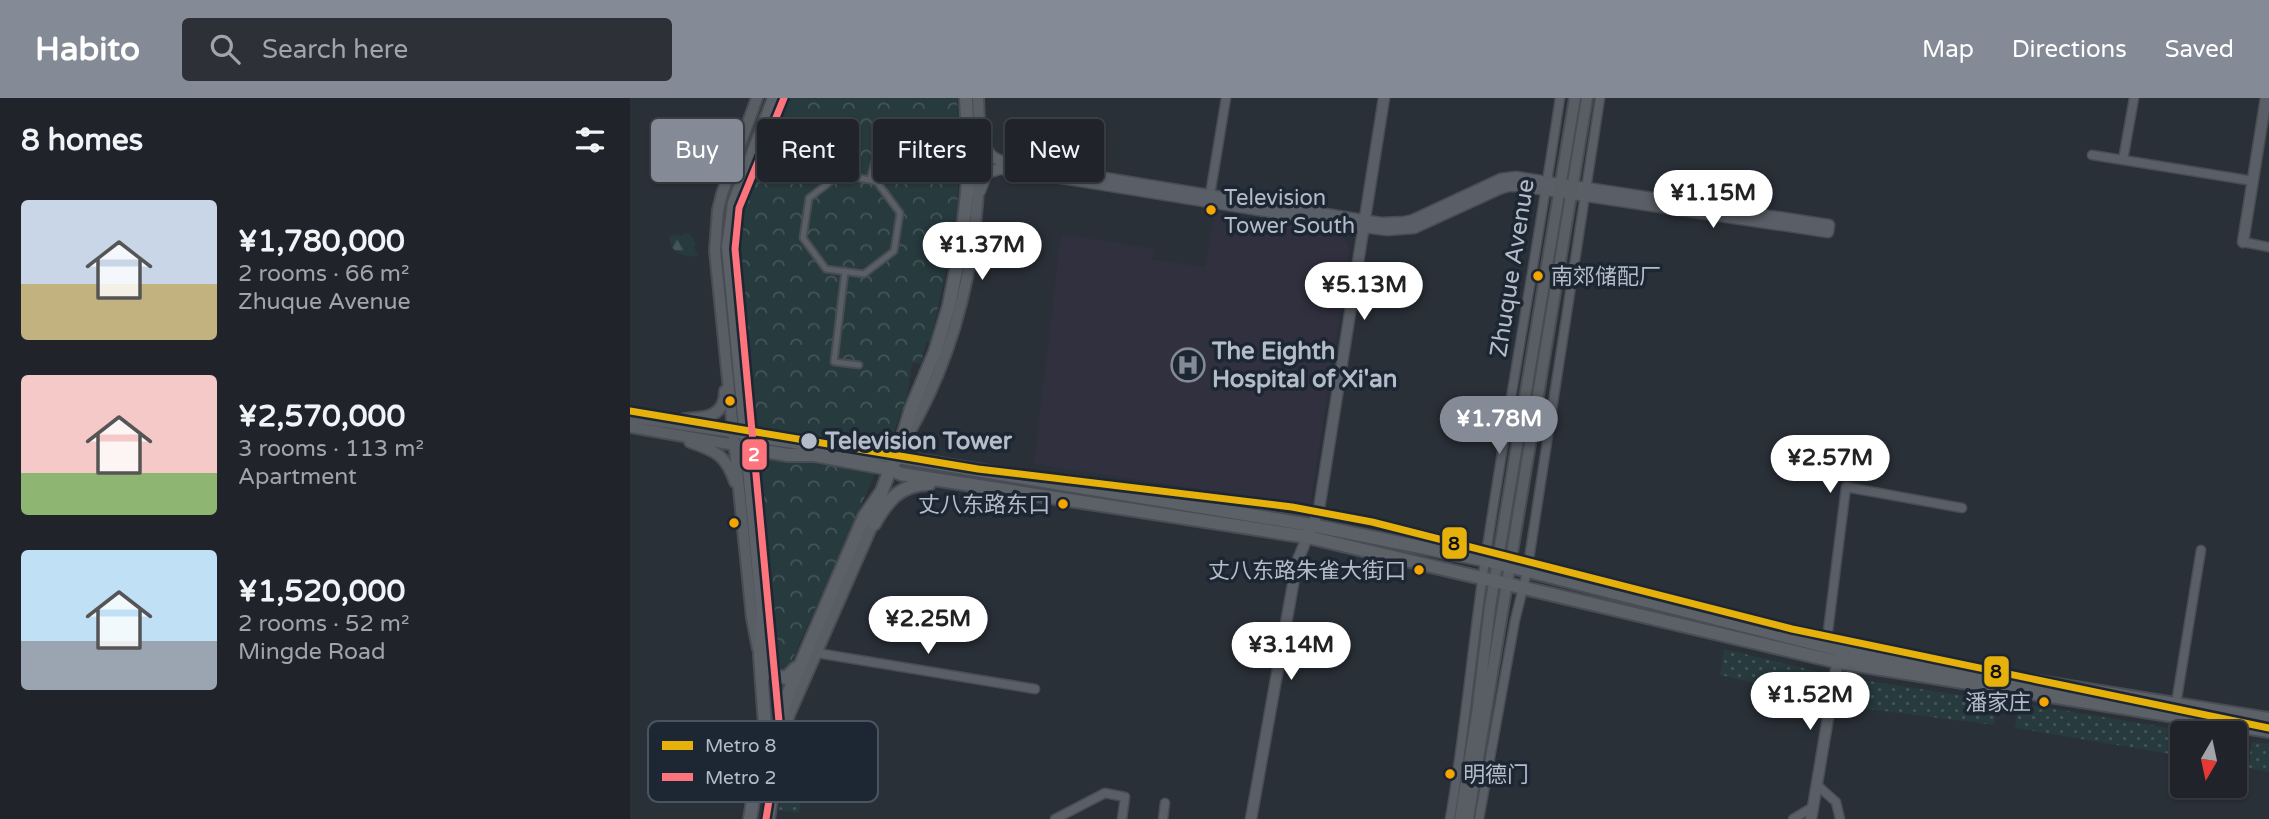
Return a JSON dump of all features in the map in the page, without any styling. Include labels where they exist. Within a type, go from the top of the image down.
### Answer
[{"type":"main road","points":[[757,98],[728,173],[718,210],[715,251],[726,368],[740,440],[740,499],[752,618],[760,656],[765,721]]},
{"type":"main road","points":[[774,98],[738,191],[729,238],[728,260],[740,440],[773,676],[786,678],[801,661]]},
{"type":"main road","points":[[899,451],[911,409],[939,339],[957,269],[970,161],[966,98]]},
{"type":"main road","points":[[978,98],[979,119]]},
{"type":"main road","name":"Zhuque Avenue","points":[[1468,819],[1495,582],[1491,562],[1575,98]]},
{"type":"main road","name":"Zhuque Avenue","points":[[1460,819],[1495,582],[1511,568],[1587,98]]},
{"type":"main road","points":[[874,524],[890,469],[936,383],[957,324],[969,265],[978,182]]},
{"type":"main road","points":[[651,420],[702,418],[715,413],[725,401],[726,368]]},
{"type":"main road","points":[[630,417],[740,440],[788,455],[814,456],[890,469],[901,474],[1310,531],[1495,582],[1839,656],[2269,731]]},
{"type":"main road","points":[[630,427],[740,440],[899,451],[1310,531],[1491,562],[1826,647],[1839,656],[2269,719]]},
{"type":"main road","points":[[657,432],[719,454],[731,472],[740,499]]},
{"type":"main road","points":[[788,721],[874,524],[888,501],[909,486],[963,483]]},
{"type":"main road","points":[[779,721],[801,661],[864,517],[882,491]]},
{"type":"main road","points":[[760,656],[763,617]]},
{"type":"street","points":[[1210,195],[1226,98]]},
{"type":"street","points":[[1251,819],[1297,562],[1319,509],[1384,98]]},
{"type":"street","name":"Zhuque Avenue","points":[[1491,562],[1560,98]]},
{"type":"street","points":[[1479,819],[1527,572],[1600,98]]},
{"type":"street","points":[[2123,160],[2134,98]]},
{"type":"street","points":[[2266,98],[2243,242],[2269,247]]},
{"type":"street","points":[[991,155],[995,159],[1210,195],[1387,230],[1414,228],[1508,186],[1547,186],[1828,232],[1829,225],[1585,192]]},
{"type":"street","points":[[2092,155],[2253,181]]},
{"type":"street","points":[[870,180],[873,169]]},
{"type":"street","points":[[978,198],[987,173],[1006,169],[1364,224]]},
{"type":"street","points":[[830,182],[809,198],[803,238],[825,269],[863,274],[894,251],[900,213],[877,182],[859,178]]},
{"type":"street","points":[[845,271],[834,362],[859,365]]},
{"type":"street","points":[[1826,647],[1846,487],[1962,508]]},
{"type":"street","points":[[2176,704],[2201,550]]},
{"type":"street","name":"Zhuque Avenue","points":[[1450,819],[1464,737],[1470,663],[1495,582]]},
{"type":"street","points":[[817,653],[1035,689]]},
{"type":"street","points":[[1811,819],[1839,656]]},
{"type":"street","points":[[1817,785],[1836,802],[1840,819]]},
{"type":"street","points":[[1055,819],[1105,793],[1125,797],[1122,819]]},
{"type":"street","points":[[1163,819],[1165,803]]},
{"type":"street","points":[[1793,819],[1813,807]]},
{"type":"shaded area","name":"The Eighth Hospital of Xi'an","points":[[1215,212],[1341,234],[1350,249],[1310,506],[1034,464],[1061,234],[1154,249],[1152,259],[1205,267]]},
{"type":"green space","points":[[788,98],[957,98],[958,119],[873,119],[873,182],[958,182],[953,243],[930,342],[926,342],[921,363],[912,363],[907,396],[894,431],[790,665],[783,670],[778,669],[775,661],[757,420],[745,335],[739,255],[741,229],[745,202],[757,173],[757,182],[859,182],[859,119],[779,119]]},
{"type":"green space","points":[[685,233],[695,241],[694,247],[698,256],[682,255],[674,250],[669,236],[681,236]]},
{"type":"green space","points":[[1724,649],[1816,671],[1821,698],[1720,675]]},
{"type":"green space","points":[[1843,677],[1998,701],[1994,725],[1836,705]]},
{"type":"green space","points":[[2019,703],[2170,728],[2170,754],[2015,728]]},
{"type":"green space","points":[[2252,742],[2269,744],[2269,772],[2248,768]]},
{"type":"green space","points":[[780,802],[801,802],[799,813],[779,810]]},
{"type":"metro line","name":"2","points":[[779,721],[735,249],[739,208],[784,98]]},
{"type":"metro line","name":"8","points":[[630,411],[978,469],[1292,507],[1372,522],[1792,629],[2269,728]]},
{"type":"metro line","name":"2","points":[[766,819],[769,802]]},
{"type":"place","name":"Television Tower South","points":[[1211,210]]},
{"type":"place","name":"南郊储配厂","points":[[1538,276]]},
{"type":"place","name":"The Eighth Hospital of Xi'an","points":[[1188,365]]},
{"type":"place","name":"Television Tower","points":[[809,441]]},
{"type":"place","name":"丈八东路东口","points":[[1063,504]]},
{"type":"place","name":"丈八东路朱雀大街口","points":[[1419,570]]},
{"type":"place","name":"潘家庄","points":[[2044,702]]},
{"type":"place","name":"明德门","points":[[1450,774]]}]
